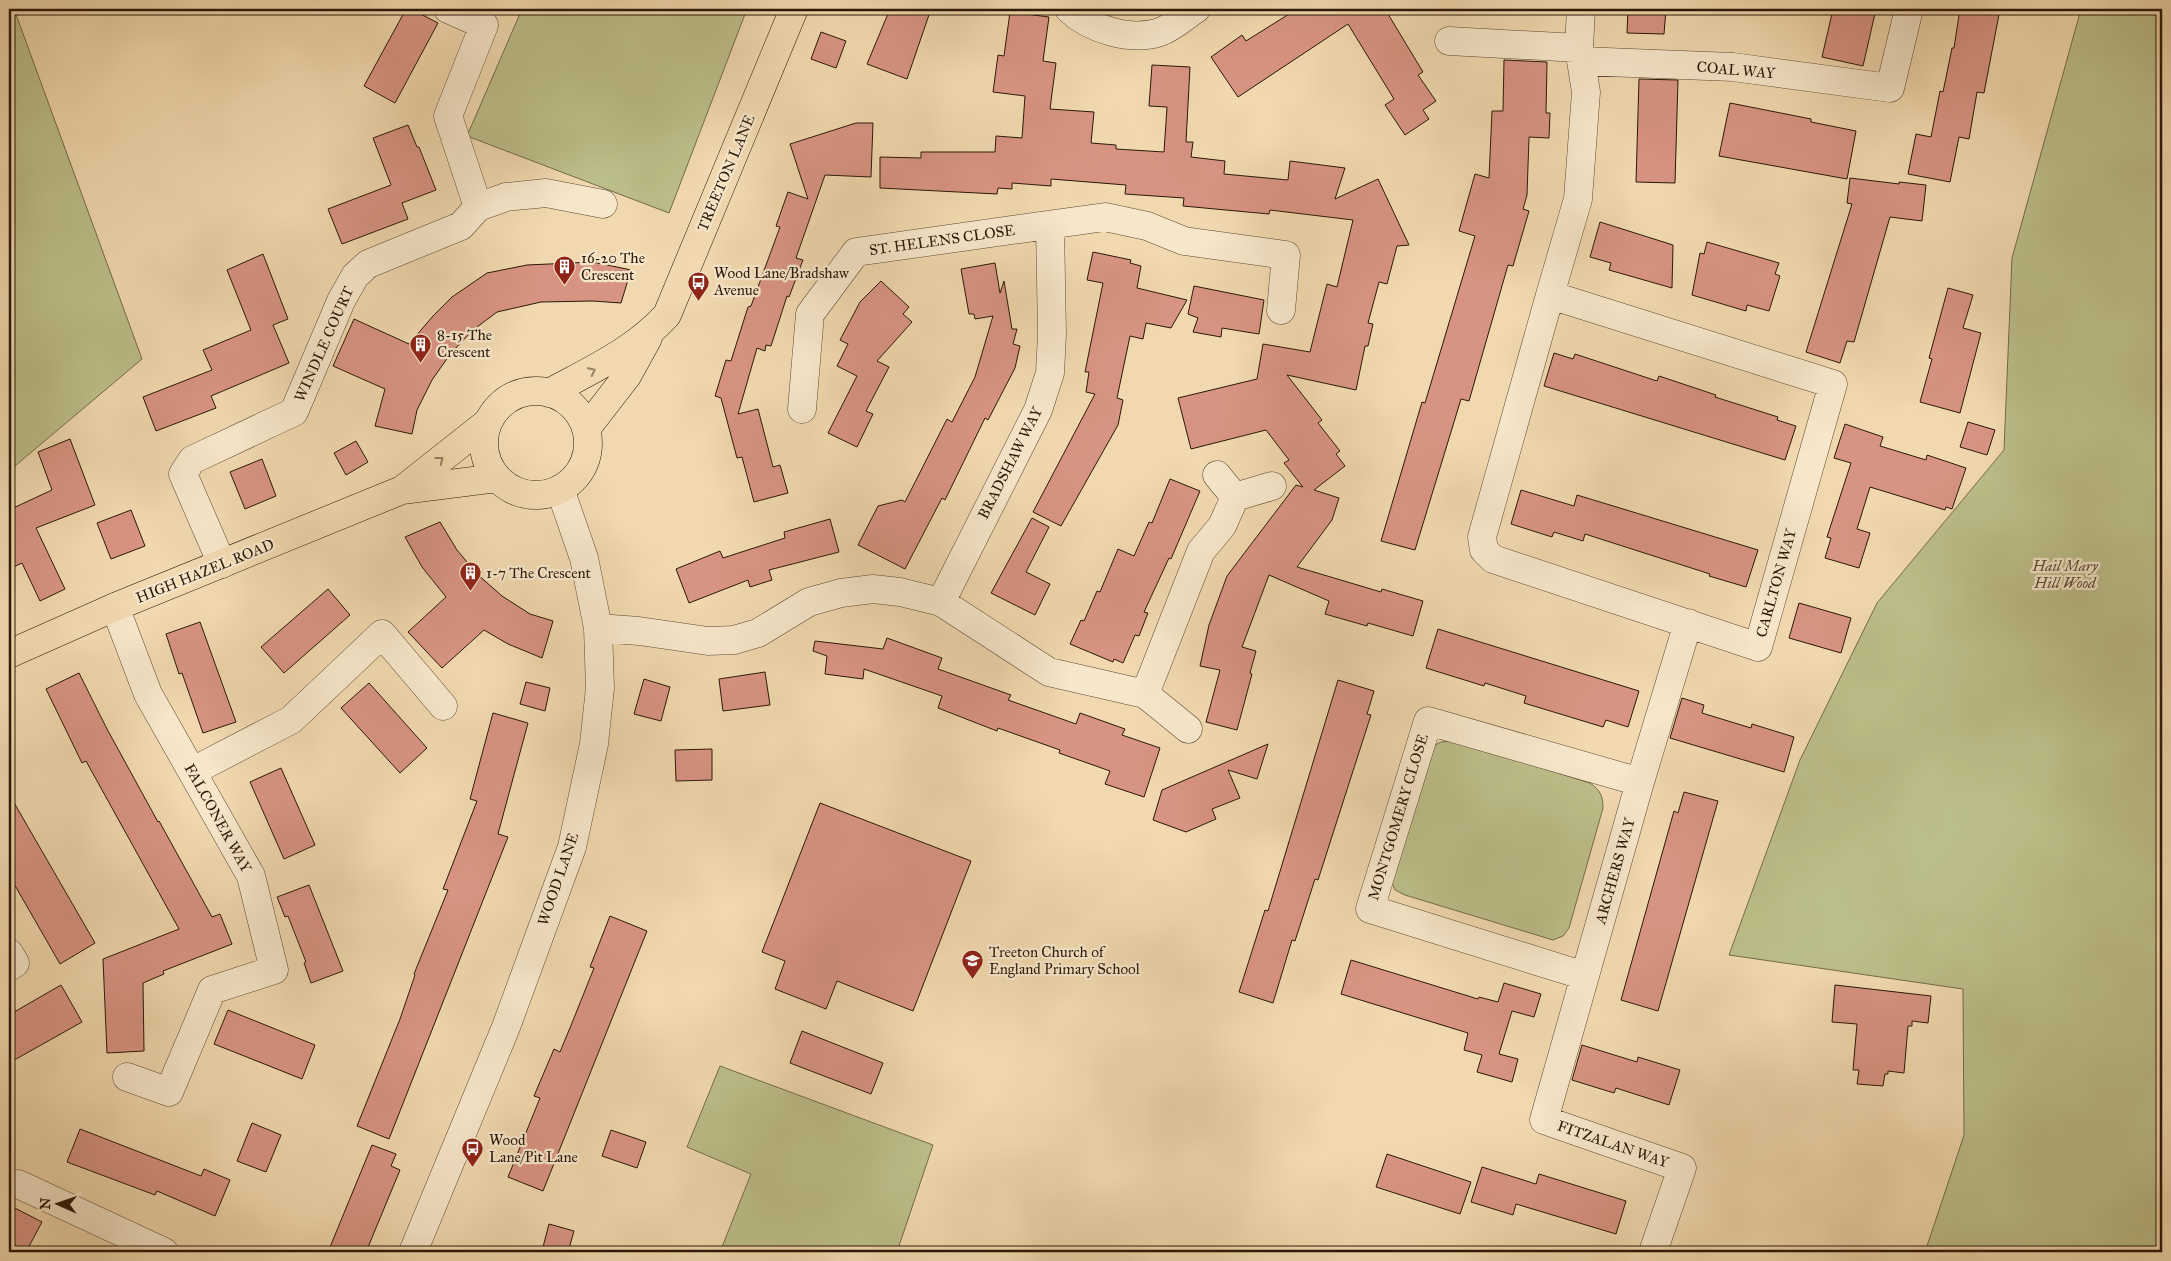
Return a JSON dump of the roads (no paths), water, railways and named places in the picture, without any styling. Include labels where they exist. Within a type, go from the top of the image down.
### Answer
[{"type":"main road","name":"TREETON LANE","points":[[549,393],[605,364],[651,332],[667,315],[794,9]]},
{"type":"main road","name":"TREETON LANE","points":[[586,429],[627,376],[651,332]]},
{"type":"main road","points":[[531,391],[549,393],[565,400],[578,412],[586,429],[587,446],[584,464],[574,478],[560,489],[544,495],[527,495],[511,489],[497,478],[489,466],[485,452],[484,436],[488,422],[498,407],[513,396],[531,391]]},
{"type":"main road","name":"HIGH HAZEL ROAD","points":[[402,490],[488,422]]},
{"type":"main road","name":"HIGH HAZEL ROAD","points":[[9,654],[116,607],[402,490],[497,478]]},
{"type":"street","points":[[448,9],[484,25],[448,116],[478,207],[506,197],[546,193],[603,204]]},
{"type":"street","points":[[1069,9],[1088,22],[1105,30],[1142,35],[1160,32],[1196,9]]},
{"type":"street","name":"CARLTON WAY","points":[[1550,296],[1833,384],[1758,647],[1493,559],[1484,550],[1482,537],[1550,296],[1578,199],[1586,92],[1580,55],[1581,9]]},
{"type":"street","name":"COAL WAY","points":[[1449,40],[1580,55],[1733,67],[1890,88],[1909,9]]},
{"type":"street","name":"WINDLE COURT","points":[[222,564],[183,474],[192,460],[294,412],[341,301],[354,276],[368,264],[461,226],[478,207]]},
{"type":"street","name":"ST. HELENS CLOSE","points":[[802,409],[810,314],[856,252],[1105,217],[1147,226],[1184,241],[1286,255],[1281,310]]},
{"type":"street","name":"BRADSHAW WAY","points":[[941,602],[1038,410],[1050,373],[1052,334],[1050,226]]},
{"type":"street","points":[[1217,475],[1234,497]]},
{"type":"street","points":[[1234,497],[1272,486]]},
{"type":"street","name":"WOOD LANE","points":[[413,1252],[506,1027],[572,847],[594,744],[600,688],[598,628],[584,558],[560,489]]},
{"type":"street","points":[[1145,694],[1201,551],[1222,526],[1234,497]]},
{"type":"street","points":[[598,628],[639,631],[708,641],[734,640],[758,633],[808,602],[840,593],[873,589],[900,592],[941,602],[1049,672],[1145,694],[1188,729]]},
{"type":"street","name":"FALCONER WAY","points":[[116,607],[148,694],[251,876],[274,970],[212,990],[169,1092],[127,1077]]},
{"type":"street","name":"ARCHERS WAY","points":[[1544,1120],[1640,782],[1688,623]]},
{"type":"street","points":[[192,771],[291,720],[382,634],[443,706]]},
{"type":"street","name":"MONTGOMERY CLOSE","points":[[1585,976],[1370,909],[1428,721],[1640,782]]},
{"type":"street","points":[[9,953],[15,964],[9,967]]},
{"type":"street","name":"FITZALAN WAY","points":[[1544,1120],[1682,1168],[1653,1252]]},
{"type":"street","points":[[18,1184],[164,1252]]},
{"type":"place","name":"16-20 The Crescent","points":[[565,286]]},
{"type":"place","name":"Wood Lane/Bradshaw Avenue","points":[[698,301]]},
{"type":"place","name":"8-15 The Crescent","points":[[421,363]]},
{"type":"place","name":"1-7 The Crescent","points":[[470,592]]},
{"type":"place","name":"Treeton Church of England Primary School","points":[[973,980]]},
{"type":"place","name":"Wood Lane/Pit Lane","points":[[473,1168]]},
{"type":"park label","name":"Hail Mary Hill Wood","points":[[2065,574]]}]
